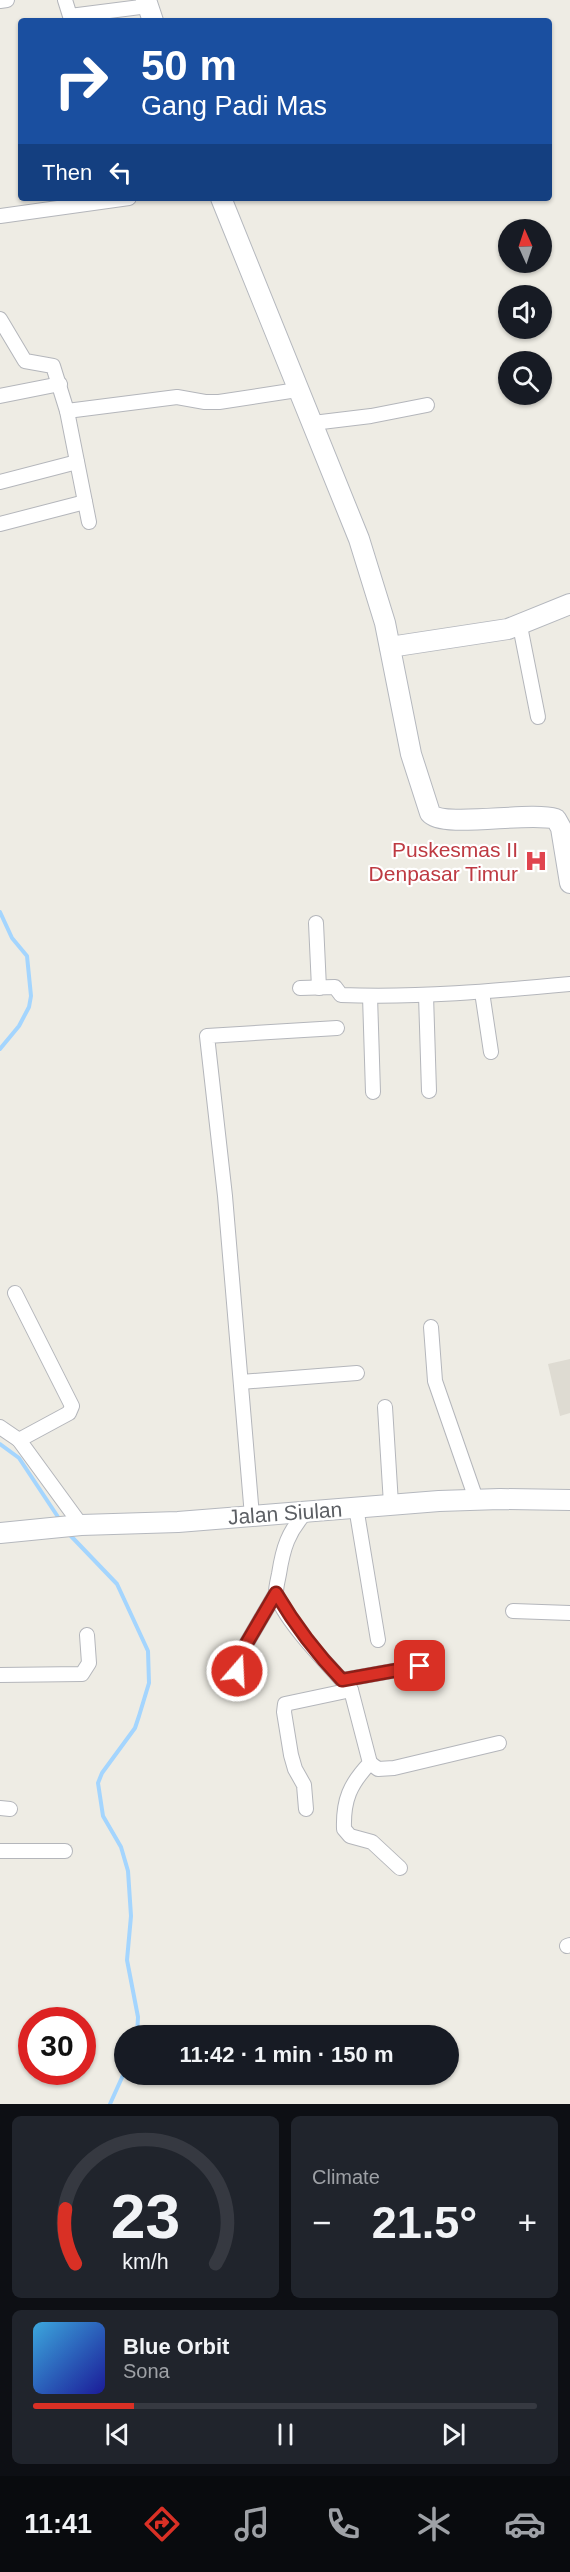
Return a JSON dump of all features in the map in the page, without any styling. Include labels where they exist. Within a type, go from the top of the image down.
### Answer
[{"type":"street","points":[[0,1],[8,0]]},
{"type":"street","points":[[64,0],[70,16],[149,9]]},
{"type":"street","points":[[0,216],[108,201]]},
{"type":"street","points":[[222,201],[359,539],[385,623],[411,754],[432,816],[446,821],[536,816],[563,819],[561,828],[570,883]]},
{"type":"street","points":[[0,319],[25,361],[53,366],[67,411],[89,522]]},
{"type":"street","points":[[0,396],[60,384]]},
{"type":"street","points":[[67,411],[177,397],[219,402],[297,390]]},
{"type":"street","points":[[313,423],[371,416],[427,405]]},
{"type":"street","points":[[0,482],[77,462]]},
{"type":"street","points":[[0,524],[85,502]]},
{"type":"street","points":[[390,647],[519,626],[570,604]]},
{"type":"street","points":[[519,626],[538,717]]},
{"type":"street","points":[[316,922],[319,988]]},
{"type":"street","points":[[300,988],[335,987],[341,995],[370,996],[482,992],[570,984]]},
{"type":"street","points":[[482,992],[491,1052]]},
{"type":"street","points":[[426,995],[429,1091]]},
{"type":"street","points":[[370,996],[373,1092]]},
{"type":"street","points":[[258,1515],[240,1382],[225,1196],[207,1036],[337,1028]]},
{"type":"street","points":[[15,1293],[72,1406],[69,1413],[19,1440]]},
{"type":"street","points":[[431,1327],[435,1381],[476,1499]]},
{"type":"street","points":[[240,1382],[357,1373]]},
{"type":"street","points":[[385,1407],[392,1504]]},
{"type":"street","points":[[0,1427],[19,1440],[66,1508],[63,1527]]},
{"type":"street","name":"Jalan Siulan","points":[[0,1533],[476,1499],[570,1500]]},
{"type":"street","points":[[356,1507],[378,1640]]},
{"type":"street","points":[[237,1671],[245,1646],[276,1593],[283,1547],[299,1513]]},
{"type":"street","points":[[276,1593],[293,1622],[318,1655],[346,1685],[370,1763],[378,1769],[394,1768],[500,1743]]},
{"type":"street","points":[[513,1611],[570,1613]]},
{"type":"street","points":[[0,1675],[82,1674],[89,1663],[87,1635]]},
{"type":"street","points":[[306,1809],[304,1785],[295,1769],[291,1755],[285,1704],[420,1666]]},
{"type":"street","points":[[370,1763],[354,1780],[347,1792],[344,1829],[350,1836],[372,1842],[400,1868]]},
{"type":"street","points":[[0,1851],[65,1851]]},
{"type":"shaded area","points":[[570,1359],[570,1413],[560,1416],[548,1364]]},
{"type":"waterway","points":[[0,912],[12,938],[27,956],[31,996],[29,1007],[19,1026],[0,1049]]},
{"type":"waterway","points":[[0,1444],[19,1458],[60,1520]]},
{"type":"waterway","points":[[69,1534],[117,1584],[148,1651],[149,1683],[135,1728],[102,1773],[98,1783],[103,1816],[121,1847],[128,1871],[131,1916],[127,1960],[138,2025]]},
{"type":"waterway","points":[[110,2104],[119,2085]]},
{"type":"place","name":"Puskesmas II Denpasar Timur","points":[[536,861]]},
{"type":"route","points":[[237,1671],[245,1646],[276,1593],[293,1622],[318,1655],[342,1680],[420,1666]]}]
